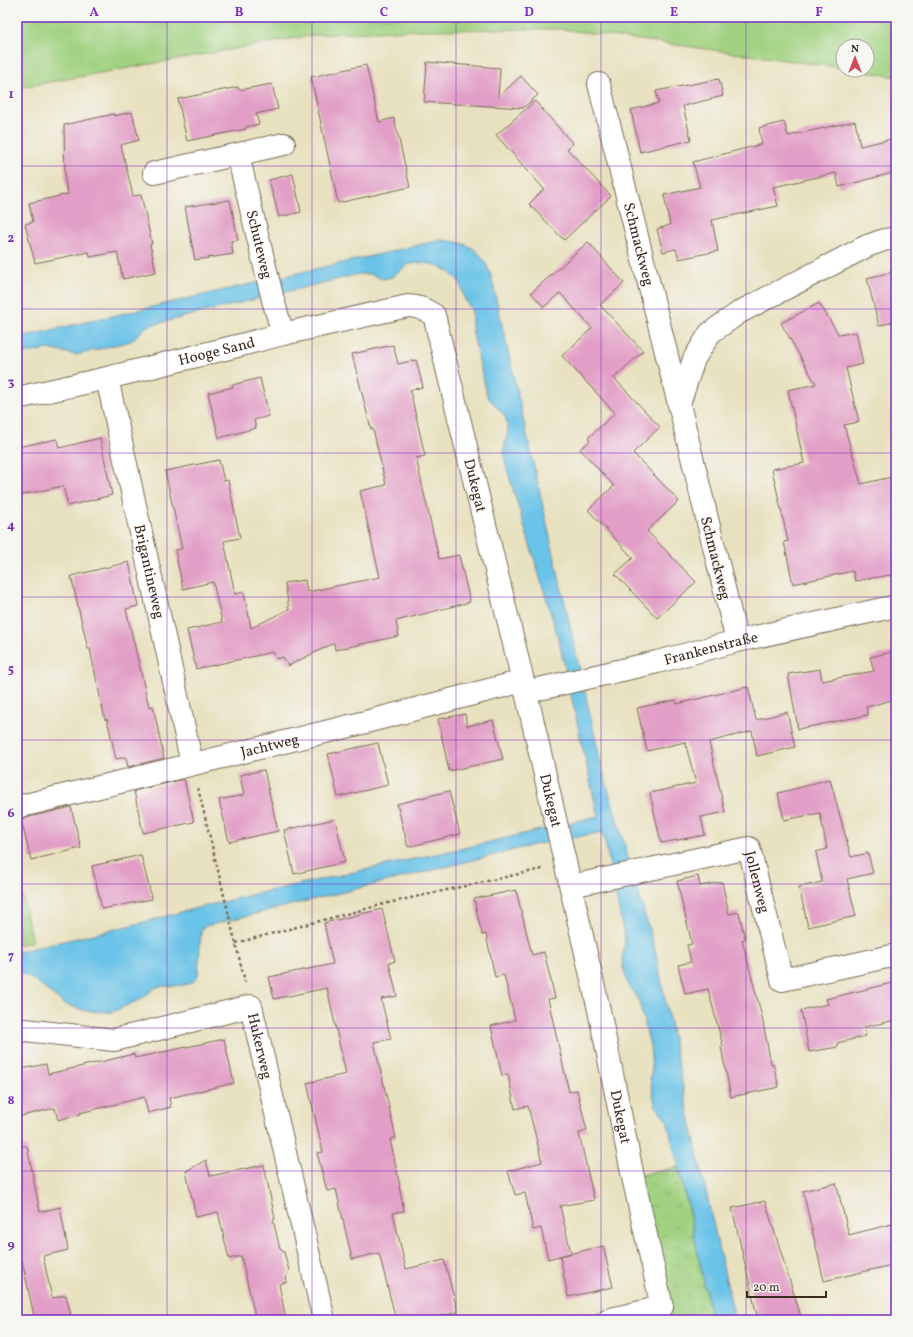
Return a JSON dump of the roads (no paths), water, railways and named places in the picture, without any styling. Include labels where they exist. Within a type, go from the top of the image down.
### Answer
[{"type":"street","name":"Schmackweg","points":[[599,84],[737,641]]},
{"type":"street","points":[[154,173],[284,144]]},
{"type":"street","name":"Schuteweg","points":[[238,154],[273,300],[283,334]]},
{"type":"street","points":[[679,404],[694,359],[710,333],[740,312],[868,246],[884,240],[896,238]]},
{"type":"street","name":"Hooge Sand","points":[[17,398],[241,346],[283,334],[408,306],[417,306]]},
{"type":"street","name":"Dukegat","points":[[417,306],[434,315],[566,864],[599,1010],[633,1177],[662,1307],[607,1320]]},
{"type":"street","name":"Brigantineweg","points":[[108,378],[192,764]]},
{"type":"street","name":"Frankenstraße","points":[[524,687],[560,685],[737,641],[896,606]]},
{"type":"street","name":"Jachtweg","points":[[17,807],[362,723],[524,687]]},
{"type":"street","name":"Jollenweg","points":[[571,886],[749,848],[782,980],[896,955]]},
{"type":"street","name":"Hukerweg","points":[[17,1032],[25,1030],[114,1040],[251,1006],[324,1320]]},
{"type":"water","points":[[441,240],[467,245],[479,253],[491,276],[602,768],[655,950],[688,1112],[735,1320],[712,1320],[688,1207],[667,1120],[655,1105],[650,1077],[652,1070],[650,1046],[639,1001],[628,984],[623,967],[622,958],[625,940],[603,832],[534,845],[206,926],[202,929],[201,933],[198,974],[197,978],[193,982],[184,985],[156,987],[141,999],[112,1012],[86,1011],[64,1004],[31,978],[17,973],[17,952],[255,894],[477,845],[598,816],[558,637],[506,466],[504,449],[508,431],[507,423],[505,416],[487,396],[472,330],[472,311],[464,298],[460,282],[448,271],[438,266],[426,263],[416,263],[407,265],[392,277],[383,279],[370,274],[359,274],[147,326],[131,341],[76,355],[48,349],[17,355],[17,338]]}]
